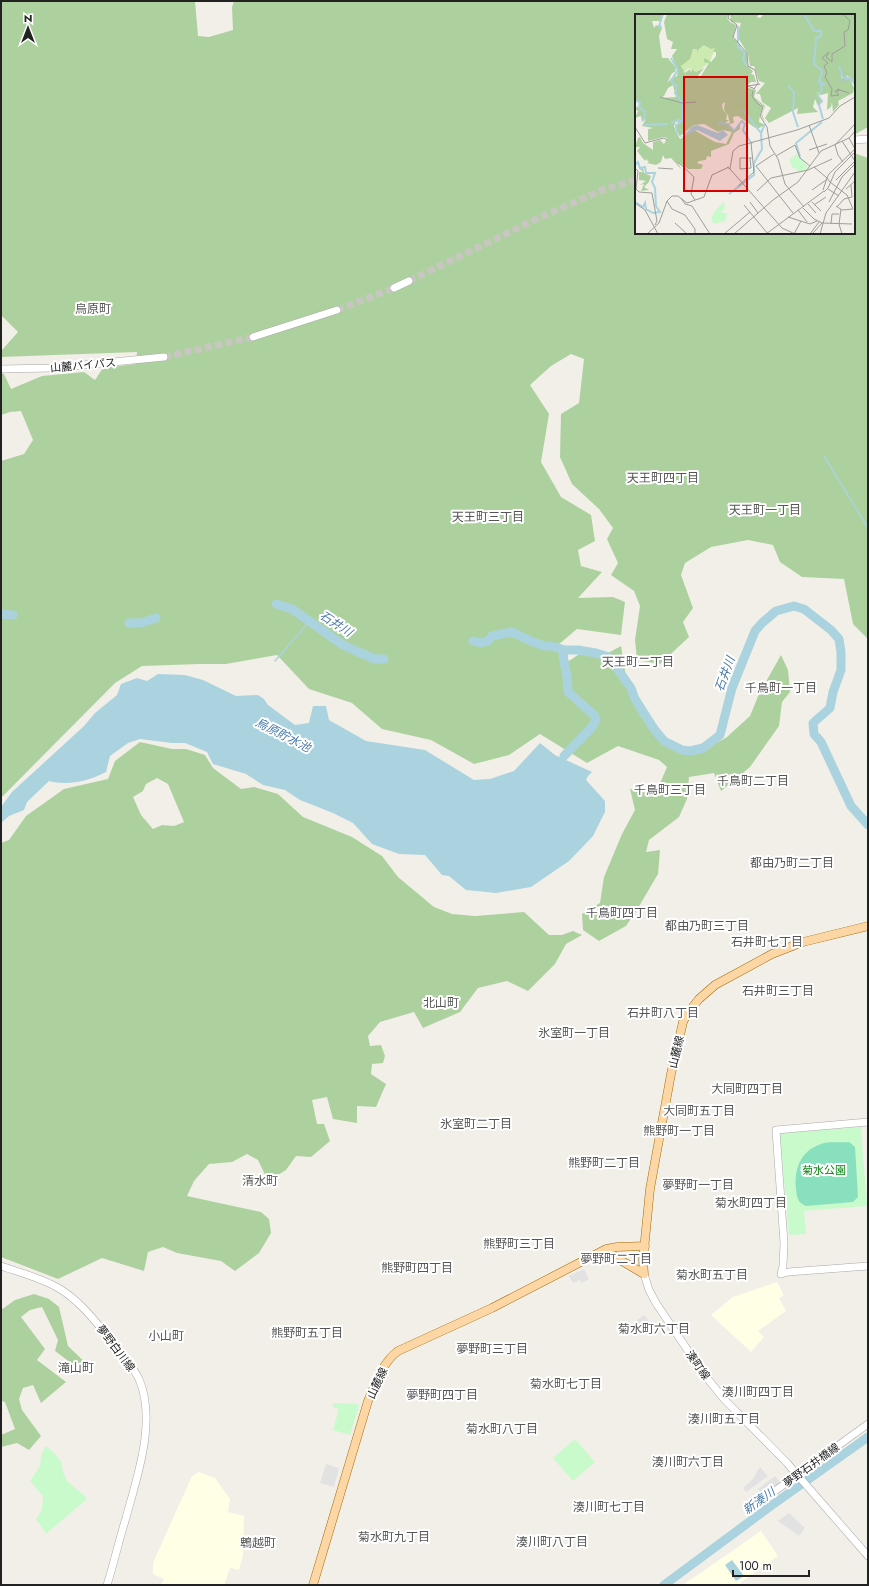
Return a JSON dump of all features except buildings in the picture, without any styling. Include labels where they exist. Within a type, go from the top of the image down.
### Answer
[{"type":"main road","name":"山麓線","points":[[644,1274],[643,1260],[650,1189],[676,1049],[683,1022],[687,1014],[699,999],[715,985],[772,954],[803,942],[868,926]]},
{"type":"main road","name":"山麓線","points":[[313,1585],[368,1402],[379,1375],[391,1356],[398,1351],[492,1308],[606,1249],[645,1246]]},
{"type":"main road","points":[[597,1254],[610,1254],[644,1274]]},
{"type":"street","points":[[855,140],[868,139]]},
{"type":"street","points":[[394,288],[410,281]]},
{"type":"street","points":[[253,337],[337,310]]},
{"type":"street","name":"山麓バイパス","points":[[1,369],[60,367],[164,357]]},
{"type":"street","points":[[868,1122],[776,1130],[784,1243],[783,1266],[781,1274],[788,1272],[868,1266]]},
{"type":"street","name":"夢野白川線","points":[[1,1266],[37,1278],[60,1289],[73,1299],[86,1311],[111,1340],[133,1369],[139,1380],[146,1409],[146,1432],[144,1446],[108,1585]]},
{"type":"street","name":"湊町線","points":[[644,1274],[649,1290],[656,1303],[703,1373],[724,1399],[802,1480],[868,1556]]},
{"type":"street","name":"夢野石井橋線","points":[[754,1506],[802,1480],[868,1424]]},
{"type":"shaded area","points":[[584,1269],[589,1279],[581,1283],[580,1280],[573,1283],[569,1276]]},
{"type":"shaded area","points":[[777,1282],[784,1295],[779,1298],[786,1311],[758,1331],[764,1337],[751,1352],[711,1315],[733,1297]]},
{"type":"shaded area","points":[[644,1315],[651,1324],[640,1333],[633,1323]]},
{"type":"shaded area","points":[[326,1464],[339,1468],[334,1487],[320,1483]]},
{"type":"shaded area","points":[[760,1467],[768,1476],[746,1492],[743,1488],[752,1480]]},
{"type":"shaded area","points":[[199,1472],[215,1478],[230,1499],[228,1512],[244,1516],[243,1556],[239,1570],[230,1568],[224,1585],[161,1585],[164,1579],[153,1574],[153,1563],[192,1476]]},
{"type":"shaded area","points":[[775,1476],[781,1483],[763,1496],[758,1489]]},
{"type":"shaded area","points":[[789,1513],[805,1528],[799,1536],[778,1521]]},
{"type":"shaded area","points":[[761,1531],[778,1556],[740,1583],[742,1585],[683,1585]]},
{"type":"green space","points":[[1,1],[195,1],[198,36],[209,37],[233,30],[232,7],[234,1],[868,1],[868,127],[855,134],[855,14],[635,14],[635,234],[855,234],[855,153],[868,158],[868,639],[853,624],[844,579],[802,577],[780,562],[773,545],[748,540],[711,547],[685,563],[681,575],[693,608],[683,622],[689,637],[660,664],[637,660],[635,640],[640,606],[634,591],[611,575],[618,563],[607,539],[613,528],[599,509],[572,484],[560,457],[561,414],[579,403],[584,359],[571,354],[551,366],[530,385],[549,414],[541,462],[561,497],[591,515],[595,541],[578,550],[581,566],[602,572],[578,598],[613,597],[625,602],[621,635],[577,629],[558,645],[569,661],[588,648],[608,653],[621,646],[627,683],[641,717],[663,741],[682,751],[704,750],[727,737],[750,716],[759,694],[781,655],[788,670],[790,692],[782,702],[779,726],[750,767],[721,791],[714,773],[689,777],[687,799],[679,817],[649,840],[646,852],[660,850],[658,874],[626,926],[599,941],[583,930],[582,914],[600,903],[604,877],[622,834],[635,810],[630,789],[655,795],[667,767],[659,760],[618,746],[587,763],[540,734],[509,755],[474,764],[431,740],[382,729],[352,703],[309,689],[277,655],[226,664],[142,666],[115,683],[1,798],[1,461],[24,454],[33,440],[21,411],[1,415],[1,373],[4,374],[11,389],[42,376],[84,372],[95,380],[103,368],[136,364],[137,352],[1,357],[1,351],[18,332],[1,315]]},
{"type":"green space","points":[[140,742],[172,749],[186,749],[205,755],[213,768],[241,789],[254,787],[278,794],[303,817],[352,837],[382,856],[398,877],[434,907],[452,914],[475,916],[524,912],[549,935],[562,935],[573,931],[582,935],[566,944],[555,964],[528,991],[507,981],[478,988],[460,1012],[423,1028],[414,1012],[380,1022],[368,1036],[370,1046],[381,1045],[385,1056],[383,1063],[372,1064],[371,1074],[386,1084],[376,1107],[357,1106],[357,1123],[333,1119],[327,1097],[312,1100],[317,1124],[324,1124],[330,1141],[311,1157],[296,1156],[286,1170],[268,1181],[258,1160],[247,1154],[232,1162],[209,1164],[194,1181],[187,1196],[261,1212],[269,1219],[271,1233],[259,1253],[235,1271],[221,1261],[177,1253],[163,1247],[148,1252],[144,1271],[102,1258],[58,1279],[1,1257],[1,843],[9,840],[26,816],[64,789],[108,779],[115,761]],"holes":[[[157,778],[168,784],[184,822],[174,826],[162,825],[153,829],[141,815],[133,797],[143,791],[146,784]]]},
{"type":"green space","name":"菊水公園","points":[[861,1127],[867,1206],[804,1211],[806,1234],[789,1235],[780,1136],[783,1133]]},
{"type":"green space","points":[[849,1142],[855,1147],[858,1197],[853,1202],[806,1206],[801,1203],[797,1198],[796,1175],[797,1168],[803,1156],[814,1147],[821,1144]]},
{"type":"green space","points":[[34,1294],[49,1299],[59,1307],[68,1346],[91,1368],[87,1371],[71,1363],[55,1351],[58,1340],[42,1307],[30,1310],[21,1317],[45,1349],[37,1360],[66,1382],[41,1403],[33,1385],[23,1388],[19,1399],[22,1410],[41,1436],[29,1450],[17,1443],[1,1447],[1,1435],[15,1429],[5,1402],[1,1401],[1,1310],[15,1300]]},
{"type":"green space","points":[[333,1403],[357,1404],[359,1406],[350,1435],[333,1430],[339,1409],[333,1407]]},
{"type":"green space","points":[[575,1439],[595,1462],[573,1481],[553,1458]]},
{"type":"green space","points":[[45,1447],[55,1454],[61,1462],[67,1481],[86,1497],[86,1500],[47,1533],[36,1519],[42,1510],[43,1496],[30,1481],[40,1466],[41,1456]]},
{"type":"water","points":[[158,674],[185,675],[203,680],[236,696],[258,695],[264,699],[268,705],[295,725],[309,723],[313,706],[326,706],[329,720],[366,741],[425,750],[474,780],[490,779],[514,771],[540,743],[555,755],[592,772],[586,780],[605,801],[605,812],[593,836],[569,861],[531,887],[496,893],[466,890],[449,876],[442,875],[425,855],[399,854],[372,844],[353,823],[333,813],[300,800],[285,790],[263,785],[246,774],[213,764],[207,752],[185,743],[140,739],[128,743],[110,756],[106,772],[78,782],[64,783],[49,781],[27,802],[24,810],[9,816],[1,823],[1,807],[12,792],[84,726],[95,713],[117,695],[121,684],[137,678],[147,681]]},
{"type":"water","points":[[732,1560],[744,1576],[736,1581],[725,1565]]},
{"type":"waterway","points":[[824,456],[868,528]]},
{"type":"waterway","name":"石井川","points":[[276,604],[292,609],[343,645],[375,659],[384,659]]},
{"type":"waterway","name":"石井川","points":[[473,641],[481,643],[488,641],[492,636],[512,632],[544,646],[596,653],[609,657],[631,688],[635,699],[654,729],[664,741],[682,750],[690,751],[703,748],[720,735],[732,688],[755,631],[776,611],[794,606],[804,609],[831,630],[839,639],[841,652],[841,670],[833,692],[830,708],[813,723],[814,734],[821,742],[851,806],[868,825]]},
{"type":"waterway","name":"石井川","points":[[1,614],[13,615]]},
{"type":"waterway","name":"石井川","points":[[129,623],[141,623],[156,618]]},
{"type":"waterway","points":[[275,661],[309,622]]},
{"type":"waterway","name":"烏原貯水池","points":[[564,756],[592,727],[596,719],[594,715],[568,692],[567,676],[563,656],[565,650]]},
{"type":"waterway","name":"新湊川","points":[[664,1585],[768,1508],[868,1437]]},
{"type":"tunnel","points":[[409,281],[534,220],[600,191],[635,180]]},
{"type":"tunnel","points":[[337,310],[394,288]]},
{"type":"tunnel","points":[[164,357],[253,337]]},
{"type":"district","name":"烏原町","points":[[93,309]]},
{"type":"district","name":"天王町四丁目","points":[[663,478]]},
{"type":"district","name":"天王町一丁目","points":[[765,510]]},
{"type":"district","name":"天王町三丁目","points":[[488,517]]},
{"type":"district","name":"天王町二丁目","points":[[638,662]]},
{"type":"district","name":"千鳥町一丁目","points":[[781,688]]},
{"type":"district","name":"千鳥町二丁目","points":[[753,781]]},
{"type":"district","name":"千鳥町三丁目","points":[[670,790]]},
{"type":"district","name":"都由乃町二丁目","points":[[792,863]]},
{"type":"district","name":"千鳥町四丁目","points":[[622,913]]},
{"type":"district","name":"都由乃町三丁目","points":[[707,926]]},
{"type":"district","name":"石井町七丁目","points":[[767,942]]},
{"type":"district","name":"石井町三丁目","points":[[778,991]]},
{"type":"district","name":"北山町","points":[[441,1003]]},
{"type":"district","name":"石井町八丁目","points":[[663,1013]]},
{"type":"district","name":"氷室町一丁目","points":[[574,1033]]},
{"type":"district","name":"大同町四丁目","points":[[747,1089]]},
{"type":"district","name":"大同町五丁目","points":[[699,1111]]},
{"type":"district","name":"氷室町二丁目","points":[[476,1124]]},
{"type":"district","name":"熊野町一丁目","points":[[679,1131]]},
{"type":"district","name":"熊野町二丁目","points":[[604,1163]]},
{"type":"district","name":"清水町","points":[[260,1181]]},
{"type":"district","name":"夢野町一丁目","points":[[698,1185]]},
{"type":"district","name":"菊水町四丁目","points":[[751,1203]]},
{"type":"district","name":"熊野町三丁目","points":[[519,1244]]},
{"type":"district","name":"夢野町二丁目","points":[[616,1259]]},
{"type":"district","name":"熊野町四丁目","points":[[417,1268]]},
{"type":"district","name":"菊水町五丁目","points":[[712,1275]]},
{"type":"district","name":"菊水町六丁目","points":[[654,1329]]},
{"type":"district","name":"熊野町五丁目","points":[[307,1333]]},
{"type":"district","name":"小山町","points":[[166,1336]]},
{"type":"district","name":"夢野町三丁目","points":[[492,1349]]},
{"type":"district","name":"滝山町","points":[[76,1368]]},
{"type":"district","name":"菊水町七丁目","points":[[566,1384]]},
{"type":"district","name":"湊川町四丁目","points":[[758,1392]]},
{"type":"district","name":"夢野町四丁目","points":[[442,1395]]},
{"type":"district","name":"湊川町五丁目","points":[[724,1419]]},
{"type":"district","name":"菊水町八丁目","points":[[502,1429]]},
{"type":"district","name":"湊川町六丁目","points":[[688,1462]]},
{"type":"district","name":"湊川町七丁目","points":[[609,1507]]},
{"type":"district","name":"菊水町九丁目","points":[[394,1537]]},
{"type":"district","name":"湊川町八丁目","points":[[552,1542]]},
{"type":"district","name":"鵯越町","points":[[258,1543]]}]
